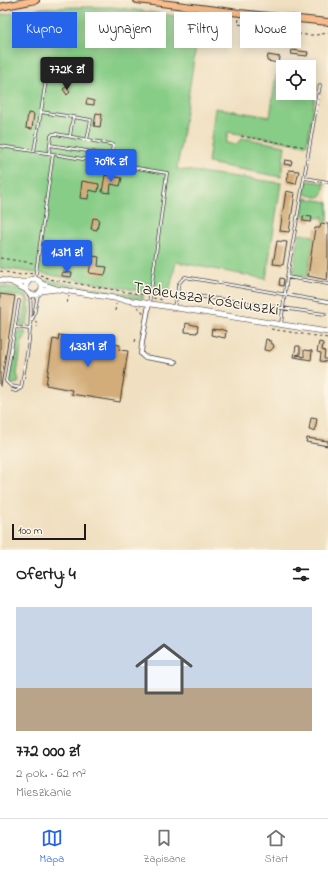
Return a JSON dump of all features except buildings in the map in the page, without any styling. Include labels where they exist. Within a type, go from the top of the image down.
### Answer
[{"type":"main road","points":[[0,6],[22,1],[36,0]]},
{"type":"main road","points":[[137,0],[240,13]]},
{"type":"main road","points":[[301,19],[328,22]]},
{"type":"street","points":[[0,280],[28,282],[35,277],[42,284],[42,288],[39,293],[34,295],[12,282]]},
{"type":"street","points":[[28,282],[27,286],[29,292]]},
{"type":"street","name":"Tadeusza Kościuszki","points":[[42,284],[57,290],[328,332]]},
{"type":"street","name":"Tadeusza Kościuszki","points":[[39,293],[57,290]]},
{"type":"street","points":[[149,304],[141,354],[144,357],[175,362]]},
{"type":"lane","points":[[34,151],[50,60]]},
{"type":"lane","points":[[281,325],[320,85]]},
{"type":"lane","points":[[41,112],[91,120],[87,140]]},
{"type":"lane","points":[[70,136],[73,118]]},
{"type":"lane","points":[[49,153],[51,136],[53,134],[70,136],[113,145],[110,163]]},
{"type":"lane","points":[[50,145],[112,155]]},
{"type":"lane","points":[[0,146],[167,173],[149,304]]},
{"type":"lane","points":[[35,277],[53,154]]},
{"type":"lane","points":[[305,178],[328,182]]},
{"type":"lane","points":[[288,277],[328,284]]},
{"type":"lane","points":[[174,308],[179,282],[184,278],[328,302]]},
{"type":"lane","points":[[29,292],[33,321]]},
{"type":"lane","points":[[178,292],[182,294],[325,314]]},
{"type":"lane","points":[[21,388],[30,330],[39,293]]},
{"type":"lane","points":[[19,301],[6,381],[11,386],[21,388]]},
{"type":"lane","points":[[15,327],[30,330]]},
{"type":"lane","points":[[12,390],[16,391],[21,388]]},
{"type":"path","points":[[240,13],[238,24],[240,24]]},
{"type":"path","points":[[301,34],[316,35],[328,33]]},
{"type":"path","points":[[241,136],[309,148]]},
{"type":"path","points":[[0,258],[37,264]]},
{"type":"path","points":[[0,271],[21,275],[28,273],[35,277],[44,276],[49,279],[150,296],[163,300]]},
{"type":"path","points":[[67,295],[74,296],[69,296],[67,302],[67,295]]},
{"type":"path","points":[[115,311],[116,303]]},
{"type":"path","points":[[138,307],[142,311],[144,317]]},
{"type":"path","points":[[33,321],[38,324],[37,328]]},
{"type":"path","points":[[271,329],[328,338]]},
{"type":"path","points":[[135,342],[136,338],[138,338]]},
{"type":"green space","points":[[112,7],[148,12],[85,12],[85,48],[166,48],[166,15],[174,16],[174,48],[196,48],[177,169],[281,183],[266,279],[176,262],[169,293],[158,289],[157,294],[45,274],[0,268],[0,15],[12,13],[12,48],[77,48],[77,12],[19,12],[44,8]]},
{"type":"green space","points":[[276,75],[276,100],[314,100],[307,145],[228,132],[226,143],[236,145],[243,138],[285,146],[281,177],[208,163],[215,108],[270,117]]},
{"type":"green space","points":[[308,181],[325,183],[322,196],[317,197],[304,193]]},
{"type":"green space","points":[[305,198],[328,202],[328,222],[323,221],[323,216],[321,218],[302,216]]},
{"type":"green space","points":[[300,234],[314,236],[307,277],[296,276],[293,274]]},
{"type":"green space","points":[[46,280],[144,296],[143,298],[139,299],[46,284]]},
{"type":"green space","points":[[0,286],[20,288],[27,295],[29,314],[27,324],[22,325],[19,321],[23,321],[27,298],[0,293]]},
{"type":"green space","points":[[21,330],[25,332],[26,335],[22,342],[17,374],[19,381],[18,383],[13,384],[10,379],[17,333]]}]
